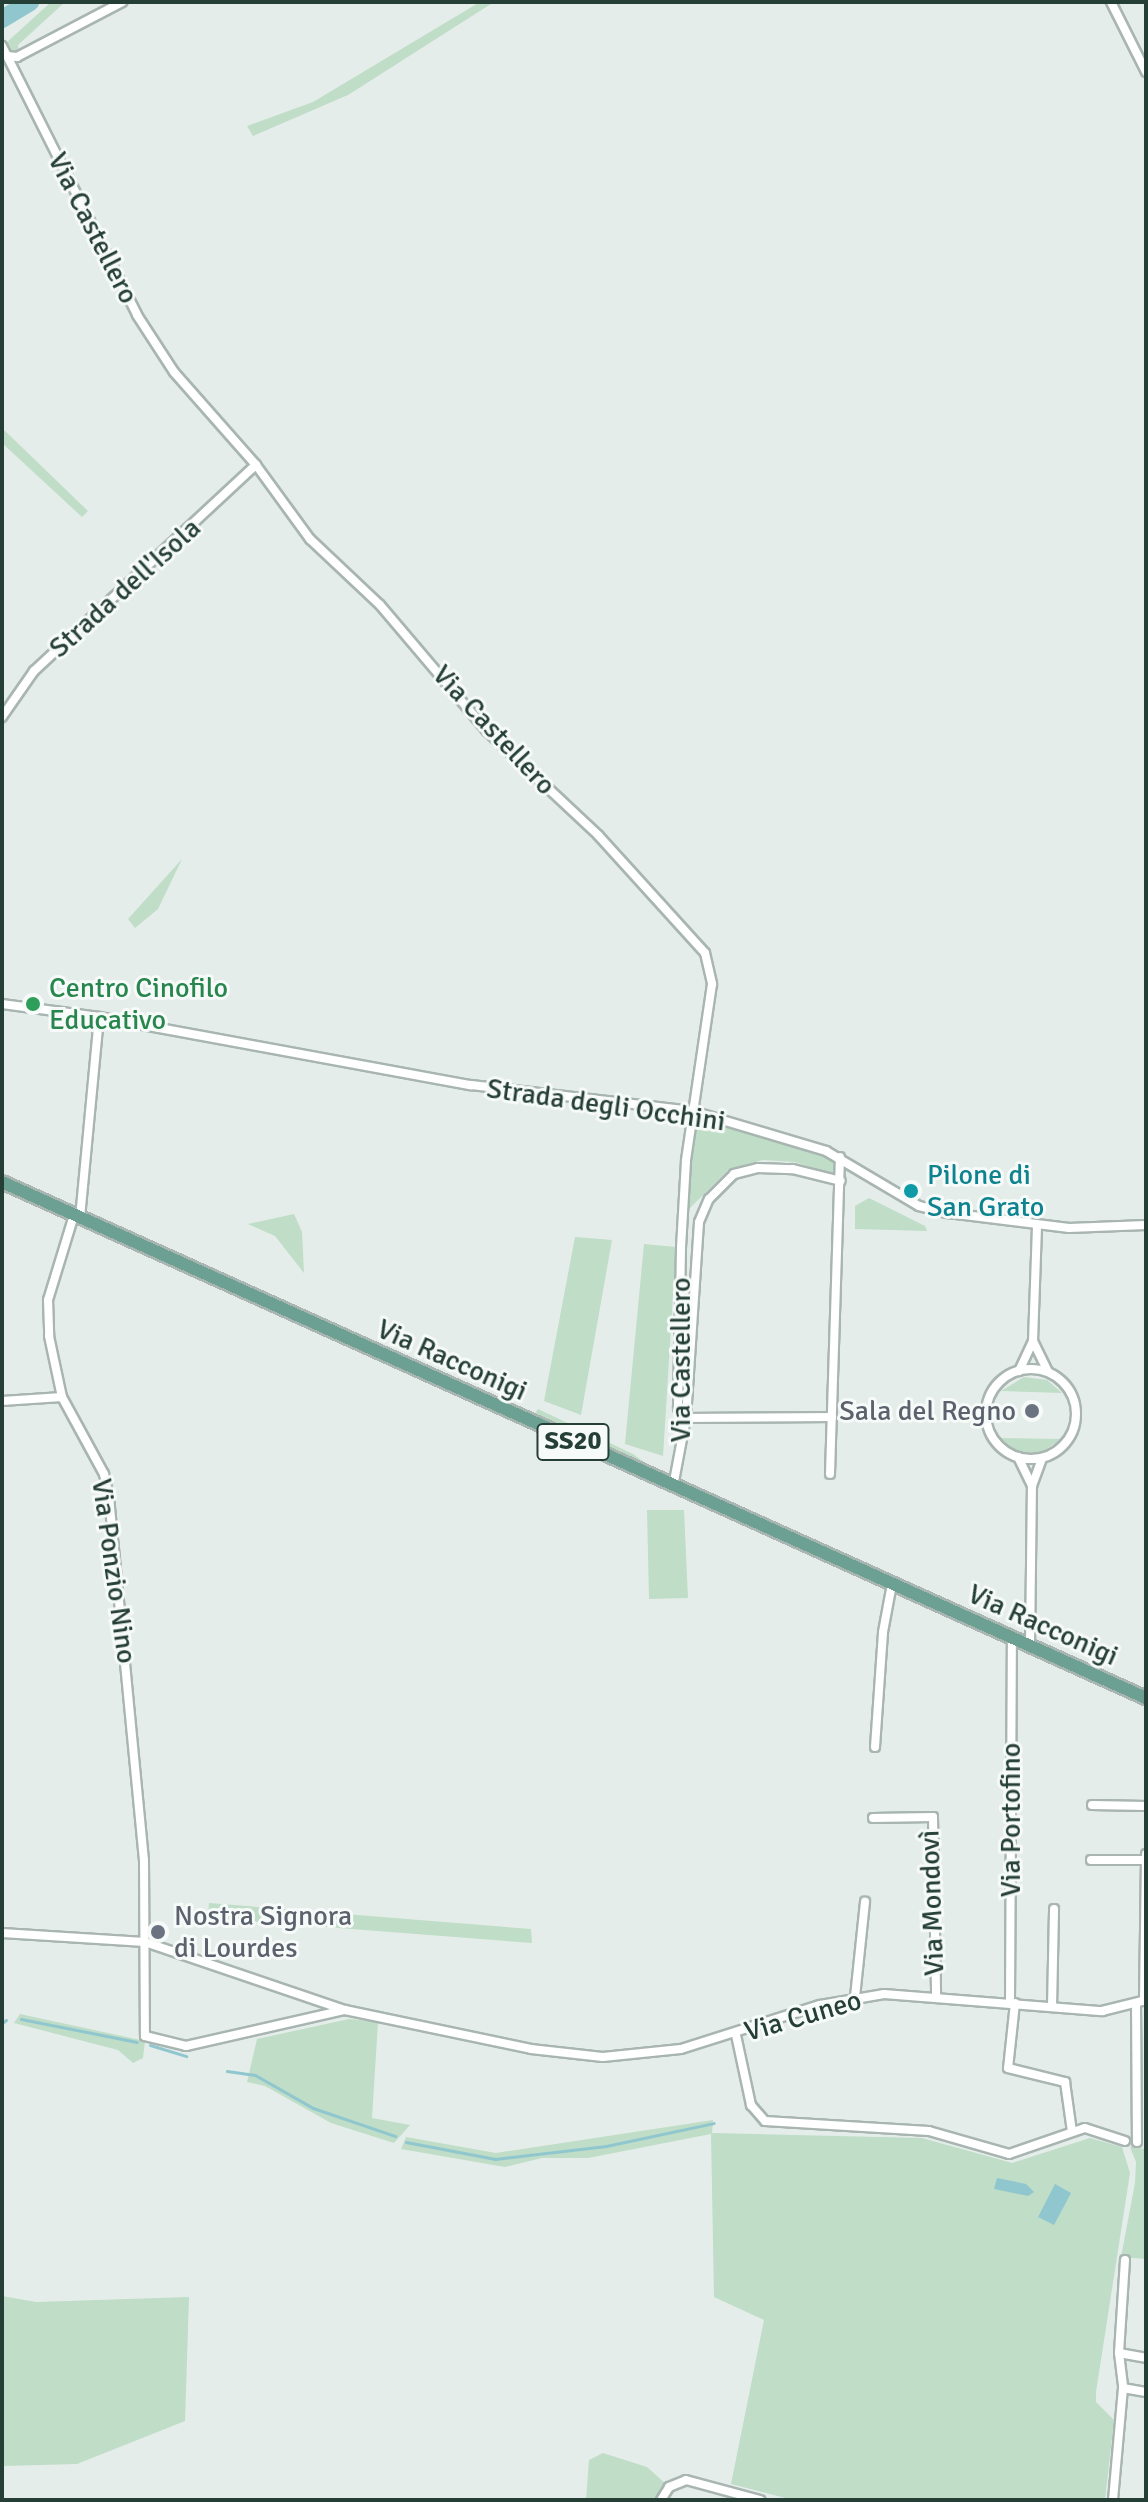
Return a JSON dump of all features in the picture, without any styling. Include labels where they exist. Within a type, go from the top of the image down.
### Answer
[{"type":"main road","name":"Via Racconigi","points":[[2,1182],[672,1487],[1146,1698]]},
{"type":"street","points":[[7,56],[17,57],[122,2]]},
{"type":"street","points":[[1111,2],[1146,72]]},
{"type":"street","name":"Via Castellero","points":[[2,46],[152,344],[256,465],[310,539],[396,623],[487,731],[598,835],[698,943],[712,984],[692,1111],[678,1396],[678,1408],[686,1418],[672,1487]]},
{"type":"street","name":"Strada dell'Isola","points":[[2,717],[42,663],[256,465]]},
{"type":"street","name":"Strada degli Occhini","points":[[2,1004],[99,1017],[471,1085],[692,1111],[840,1157],[919,1206],[1037,1225],[1146,1225]]},
{"type":"street","name":"Via Ponzio Nino","points":[[99,1017],[77,1216],[47,1305],[62,1397],[101,1467],[109,1497],[128,1651],[145,1942],[145,2036],[186,2046],[345,2010]]},
{"type":"street","points":[[830,1474],[840,1157]]},
{"type":"street","points":[[832,1417],[686,1418],[699,1222],[709,1199],[734,1174],[758,1168],[793,1169],[841,1181]]},
{"type":"street","points":[[1032,1486],[1018,1457],[995,1441],[986,1414],[995,1386],[1019,1371],[1033,1341],[1037,1225]]},
{"type":"street","points":[[1018,1457],[1042,1458],[1064,1445],[1076,1410],[1067,1387],[1048,1372],[1033,1341]]},
{"type":"street","points":[[1019,1371],[1048,1372]]},
{"type":"street","points":[[2,1401],[62,1397]]},
{"type":"street","points":[[1030,1646],[1032,1486],[1042,1458]]},
{"type":"street","points":[[875,1747],[883,1632],[892,1584]]},
{"type":"street","name":"Via Portofino","points":[[1012,1638],[1013,2003],[1008,2068],[1065,2082],[1072,2132]]},
{"type":"street","points":[[1092,1805],[1146,1806]]},
{"type":"street","name":"Via Mondovì","points":[[873,1818],[933,1817],[936,1996]]},
{"type":"street","points":[[1137,2142],[1146,1854]]},
{"type":"street","points":[[1091,1860],[1146,1860]]},
{"type":"street","points":[[855,1997],[865,1902]]},
{"type":"street","points":[[1052,2007],[1054,1909]]},
{"type":"street","name":"Via Cuneo","points":[[2,1933],[145,1942],[345,2010],[462,2034],[603,2057],[681,2049],[855,1997],[936,1996],[1102,2011],[1142,2001]]},
{"type":"street","points":[[736,2035],[751,2105],[765,2121],[929,2131],[1009,2154],[1072,2132],[1095,2129],[1125,2141]]},
{"type":"street","points":[[1113,2500],[1123,2388],[1119,2353],[1125,2260]]},
{"type":"street","points":[[1119,2353],[1146,2358]]},
{"type":"street","points":[[1123,2388],[1146,2392]]},
{"type":"street","points":[[661,2499],[686,2480],[760,2500]]},
{"type":"green space","points":[[51,2],[65,2],[18,45],[19,52],[9,53],[6,43]]},
{"type":"green space","points":[[480,2],[494,2],[348,95],[253,136],[247,126],[313,102]]},
{"type":"green space","points":[[2,428],[88,511],[82,517],[2,443]]},
{"type":"green space","points":[[182,859],[158,909],[135,928],[128,919]]},
{"type":"green space","points":[[704,1120],[819,1152],[835,1160],[836,1175],[795,1162],[763,1160],[729,1169],[688,1210],[695,1122]]},
{"type":"green space","points":[[869,1198],[925,1226],[927,1231],[855,1229],[855,1206]]},
{"type":"green space","points":[[294,1214],[302,1232],[304,1273],[275,1236],[248,1224]]},
{"type":"green space","points":[[575,1237],[612,1240],[581,1415],[544,1401]]},
{"type":"green space","points":[[644,1244],[676,1247],[663,1456],[625,1444]]},
{"type":"green space","points":[[1024,1377],[1047,1380],[1062,1393],[1001,1391]]},
{"type":"green space","points":[[538,1409],[633,1454],[662,1475],[543,1421],[534,1415]]},
{"type":"green space","points":[[1001,1438],[1061,1439],[1036,1456],[1015,1451]]},
{"type":"green space","points":[[647,1510],[684,1510],[688,1598],[649,1599]]},
{"type":"green space","points":[[209,1903],[531,1929],[532,1943],[208,1918]]},
{"type":"green space","points":[[20,2014],[145,2041],[143,2058],[133,2063],[118,2050],[14,2023]]},
{"type":"green space","points":[[349,2019],[378,2022],[372,2118],[410,2125],[394,2143],[331,2123],[265,2086],[247,2082],[257,2039]]},
{"type":"green space","points":[[713,2120],[712,2133],[922,2138],[1012,2163],[1090,2138],[1122,2147],[1130,2173],[1096,2392],[1096,2402],[1114,2420],[1105,2500],[793,2500],[731,2484],[764,2320],[714,2297],[711,2134],[588,2158],[542,2158],[505,2167],[401,2149],[406,2137],[496,2153]]},
{"type":"green space","points":[[1130,2147],[1145,2149],[1146,2259],[1121,2257],[1135,2183],[1136,2162]]},
{"type":"green space","points":[[2,2296],[36,2302],[189,2297],[185,2421],[77,2464],[2,2466]]},
{"type":"green space","points":[[603,2453],[647,2467],[666,2484],[656,2500],[586,2500],[589,2460]]},
{"type":"water","points":[[997,2178],[1026,2184],[1034,2192],[1028,2196],[994,2189]]},
{"type":"water","points":[[1055,2184],[1071,2193],[1054,2225],[1038,2217]]},
{"type":"waterway","points":[[2,19],[30,2]]},
{"type":"waterway","points":[[21,2019],[137,2042]]},
{"type":"waterway","points":[[2,2023],[6,2020]]},
{"type":"waterway","points":[[150,2045],[186,2056]]},
{"type":"waterway","points":[[227,2071],[255,2075],[313,2108],[395,2136]]},
{"type":"waterway","points":[[406,2142],[495,2159],[606,2146],[714,2123]]},
{"type":"place","name":"Centro Cinofilo Educativo","points":[[33,1004]]},
{"type":"place","name":"Pilone di San Grato","points":[[911,1191]]},
{"type":"place","name":"Sala del Regno","points":[[1032,1411]]},
{"type":"place","name":"Nostra Signora di Lourdes","points":[[158,1932]]}]
